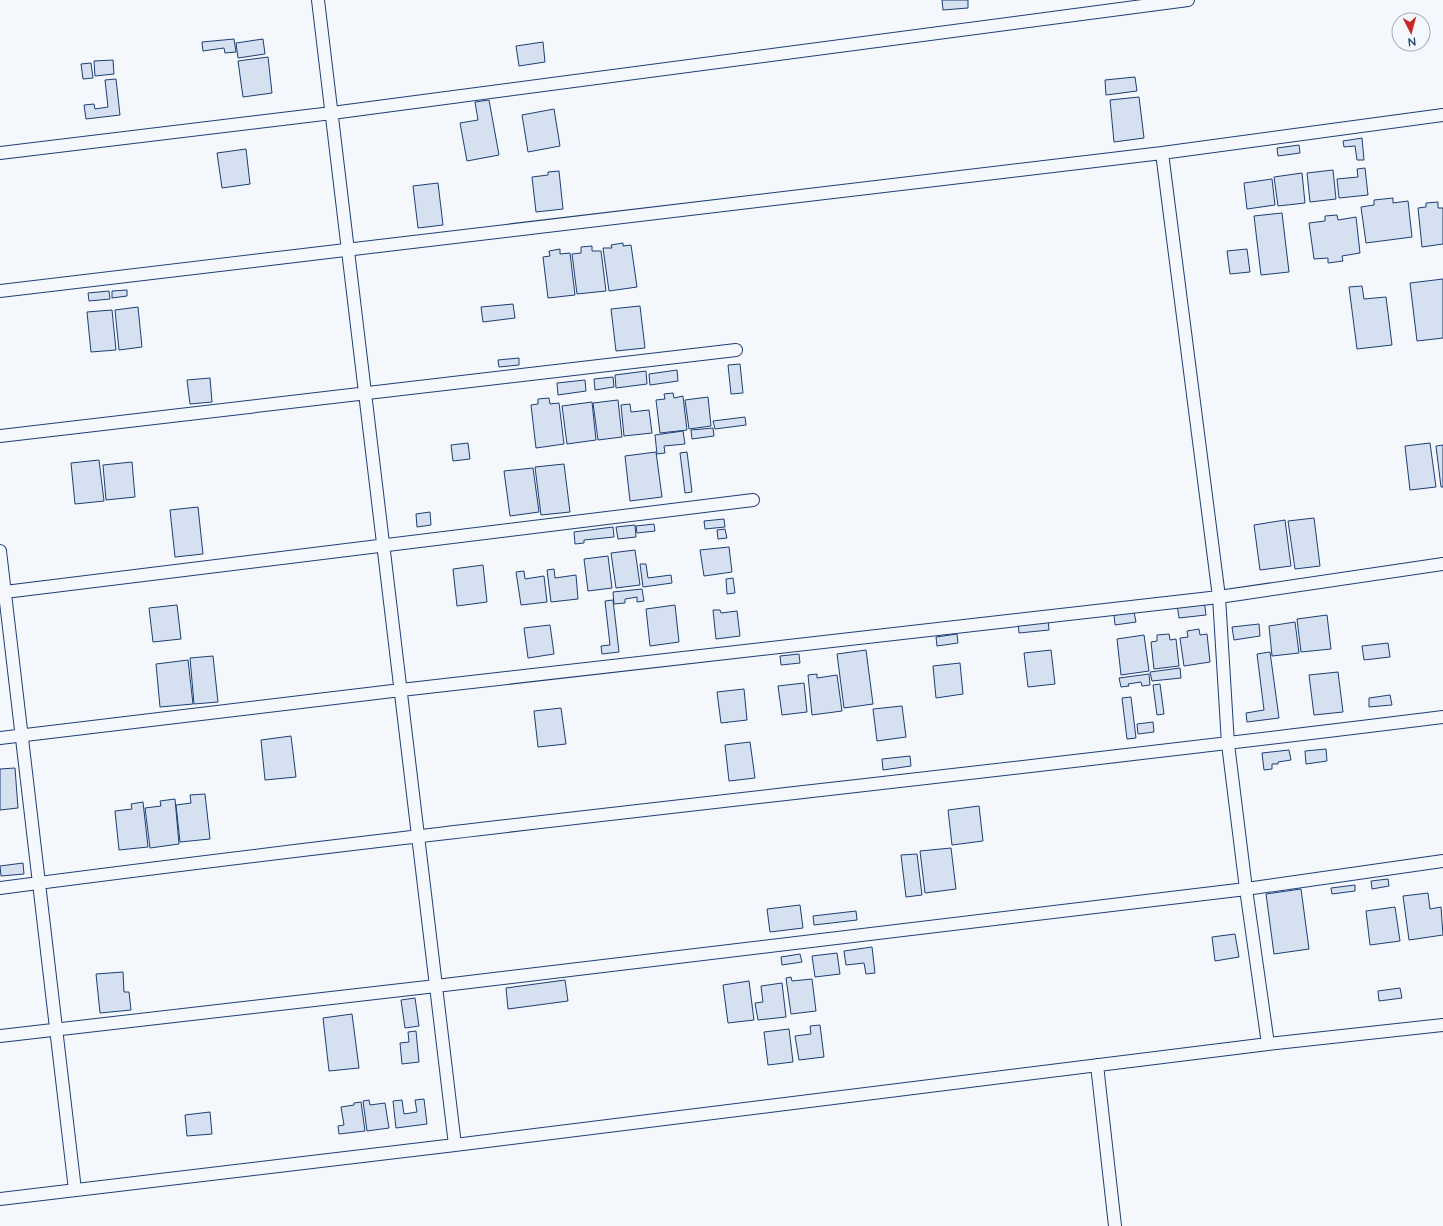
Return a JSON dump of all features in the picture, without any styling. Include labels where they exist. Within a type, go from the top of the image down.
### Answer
[{"type":"street","points":[[318,0],[455,1144]]},
{"type":"street","points":[[0,153],[332,112],[1188,0]]},
{"type":"street","points":[[0,290],[1162,153],[1443,115]]},
{"type":"street","points":[[1162,153],[1219,597],[1228,744],[1246,889],[1268,1044]]},
{"type":"street","points":[[0,436],[736,350]]},
{"type":"street","points":[[5,592],[753,500]]},
{"type":"street","points":[[0,551],[75,1190]]},
{"type":"street","points":[[0,738],[400,690],[1219,597],[1443,564]]},
{"type":"street","points":[[0,888],[418,837],[1228,744],[1443,717]]},
{"type":"street","points":[[0,1036],[436,986],[1246,889],[1443,861]]},
{"type":"street","points":[[0,1199],[1268,1044],[1443,1026]]},
{"type":"street","points":[[1097,1065],[1115,1226]]},
{"type":"building","points":[[942,0],[968,0],[968,8],[943,10]]},
{"type":"building","points":[[234,39],[236,52],[225,53],[224,48],[203,51],[202,42]]},
{"type":"building","points":[[263,39],[265,54],[238,58],[236,43]]},
{"type":"building","points":[[543,42],[545,62],[519,66],[516,46]]},
{"type":"building","points":[[268,57],[272,93],[243,97],[238,61]]},
{"type":"building","points":[[113,60],[114,74],[95,76],[94,61]]},
{"type":"building","points":[[91,63],[93,78],[83,79],[81,64]]},
{"type":"building","points":[[1135,77],[1137,91],[1106,95],[1105,80]]},
{"type":"building","points":[[116,79],[120,115],[86,119],[84,105],[94,104],[95,109],[108,107],[105,80]]},
{"type":"building","points":[[1139,97],[1144,138],[1114,142],[1110,100]]},
{"type":"building","points":[[489,100],[499,155],[467,161],[460,123],[478,120],[475,102]]},
{"type":"building","points":[[554,109],[560,146],[528,152],[522,115]]},
{"type":"building","points":[[1362,138],[1364,160],[1357,160],[1355,146],[1344,147],[1343,141]]},
{"type":"building","points":[[1299,145],[1300,153],[1278,156],[1277,148]]},
{"type":"building","points":[[246,149],[250,184],[222,188],[217,153]]},
{"type":"building","points":[[1365,168],[1368,195],[1339,198],[1337,179],[1358,177],[1357,169]]},
{"type":"building","points":[[1333,170],[1336,199],[1310,202],[1307,173]]},
{"type":"building","points":[[559,171],[563,209],[536,212],[532,177],[548,175],[548,172]]},
{"type":"building","points":[[1302,173],[1305,203],[1278,206],[1274,177]]},
{"type":"building","points":[[1272,179],[1275,205],[1247,209],[1244,183]]},
{"type":"building","points":[[438,183],[443,225],[418,228],[413,186]]},
{"type":"building","points":[[1393,198],[1393,203],[1408,201],[1412,237],[1366,243],[1361,207],[1374,205],[1374,200]]},
{"type":"building","points":[[1438,202],[1438,208],[1443,208],[1443,244],[1422,247],[1418,208],[1426,207],[1426,203]]},
{"type":"building","points":[[1282,213],[1289,272],[1261,275],[1254,216]]},
{"type":"building","points":[[1337,215],[1338,220],[1356,217],[1360,253],[1342,256],[1343,261],[1328,263],[1328,258],[1314,259],[1309,223],[1325,221],[1325,216]]},
{"type":"building","points":[[623,243],[623,246],[631,245],[637,287],[609,291],[603,248],[612,248],[611,245]]},
{"type":"building","points":[[592,246],[592,251],[601,251],[606,291],[577,294],[572,254],[581,253],[581,247]]},
{"type":"building","points":[[560,249],[560,254],[570,253],[575,295],[548,298],[543,257],[550,256],[549,251]]},
{"type":"building","points":[[1247,249],[1250,272],[1230,274],[1227,251]]},
{"type":"building","points":[[1443,279],[1443,338],[1417,341],[1410,283]]},
{"type":"building","points":[[1362,286],[1364,299],[1386,297],[1392,345],[1357,349],[1349,287]]},
{"type":"building","points":[[127,290],[127,296],[112,298],[112,291]]},
{"type":"building","points":[[109,291],[110,299],[89,301],[88,293]]},
{"type":"building","points":[[513,304],[515,318],[483,322],[481,307]]},
{"type":"building","points":[[640,306],[645,348],[616,351],[611,309]]},
{"type":"building","points":[[138,307],[142,347],[119,350],[115,310]]},
{"type":"building","points":[[112,310],[116,350],[91,352],[87,312]]},
{"type":"building","points":[[519,358],[519,365],[499,367],[498,360]]},
{"type":"building","points":[[740,364],[743,393],[731,394],[728,365]]},
{"type":"building","points":[[677,370],[678,381],[650,385],[649,374]]},
{"type":"building","points":[[646,371],[647,384],[616,388],[615,375]]},
{"type":"building","points":[[613,377],[614,387],[595,390],[594,379]]},
{"type":"building","points":[[210,378],[212,402],[190,404],[187,380]]},
{"type":"building","points":[[585,380],[586,391],[558,395],[557,383]]},
{"type":"building","points":[[673,393],[674,398],[683,396],[687,430],[660,433],[656,400],[665,399],[664,394]]},
{"type":"building","points":[[708,397],[711,426],[689,429],[685,400]]},
{"type":"building","points":[[549,398],[550,404],[559,403],[564,444],[536,448],[531,405],[538,404],[538,399]]},
{"type":"building","points":[[618,400],[622,437],[598,440],[593,403]]},
{"type":"building","points":[[592,402],[596,440],[567,444],[562,406]]},
{"type":"building","points":[[630,404],[631,412],[649,410],[652,433],[624,436],[621,405]]},
{"type":"building","points":[[745,417],[746,425],[715,429],[713,421]]},
{"type":"building","points":[[713,428],[714,436],[692,439],[691,430]]},
{"type":"building","points":[[683,431],[685,444],[664,446],[665,453],[657,454],[655,435]]},
{"type":"building","points":[[468,443],[470,459],[453,461],[451,445]]},
{"type":"building","points":[[1430,443],[1436,487],[1410,490],[1405,446]]},
{"type":"building","points":[[1443,445],[1443,487],[1441,487],[1436,446]]},
{"type":"building","points":[[656,452],[662,497],[630,501],[625,456]]},
{"type":"building","points":[[687,452],[692,492],[685,493],[680,453]]},
{"type":"building","points":[[99,460],[104,501],[75,504],[71,463]]},
{"type":"building","points":[[132,462],[135,497],[106,500],[103,465]]},
{"type":"building","points":[[564,464],[570,512],[541,515],[535,467]]},
{"type":"building","points":[[533,468],[539,512],[510,516],[504,471]]},
{"type":"building","points":[[198,507],[203,554],[175,557],[170,510]]},
{"type":"building","points":[[430,512],[431,525],[417,527],[416,514]]},
{"type":"building","points":[[1314,518],[1320,566],[1295,569],[1288,521]]},
{"type":"building","points":[[724,519],[725,527],[705,529],[704,521]]},
{"type":"building","points":[[1285,520],[1291,566],[1260,570],[1254,525]]},
{"type":"building","points":[[654,524],[655,531],[637,533],[636,526]]},
{"type":"building","points":[[635,525],[636,537],[618,539],[616,527]]},
{"type":"building","points":[[613,527],[614,537],[584,540],[584,543],[575,544],[574,532]]},
{"type":"building","points":[[725,529],[727,538],[718,539],[717,530]]},
{"type":"building","points":[[729,547],[732,572],[704,576],[700,550]]},
{"type":"building","points":[[635,550],[640,585],[616,588],[611,553]]},
{"type":"building","points":[[608,556],[612,588],[588,591],[584,559]]},
{"type":"building","points":[[640,564],[646,564],[648,578],[671,575],[672,583],[643,587]]},
{"type":"building","points":[[483,565],[487,602],[457,606],[453,569]]},
{"type":"building","points":[[554,569],[555,578],[576,575],[578,599],[551,602],[547,570]]},
{"type":"building","points":[[524,571],[525,579],[544,576],[547,602],[521,605],[516,572]]},
{"type":"building","points":[[733,578],[735,593],[727,594],[726,579]]},
{"type":"building","points":[[642,589],[644,601],[637,602],[637,597],[625,599],[625,603],[614,604],[613,592]]},
{"type":"building","points":[[613,600],[619,652],[602,654],[601,646],[610,645],[605,601]]},
{"type":"building","points":[[1204,600],[1206,615],[1179,618],[1177,604]]},
{"type":"building","points":[[177,605],[181,639],[153,642],[149,608]]},
{"type":"building","points":[[675,605],[679,642],[650,646],[646,609]]},
{"type":"building","points":[[713,610],[720,610],[721,613],[737,611],[740,636],[716,639]]},
{"type":"building","points":[[1134,612],[1136,622],[1115,625],[1114,615]]},
{"type":"building","points":[[1327,615],[1331,649],[1301,652],[1297,619]]},
{"type":"building","points":[[1048,619],[1049,630],[1019,633],[1018,623]]},
{"type":"building","points":[[1295,622],[1299,653],[1272,656],[1269,626]]},
{"type":"building","points":[[1259,624],[1260,636],[1234,640],[1232,627]]},
{"type":"building","points":[[550,625],[554,654],[528,658],[524,628]]},
{"type":"building","points":[[1199,629],[1200,635],[1207,634],[1210,662],[1184,666],[1180,638],[1188,637],[1187,631]]},
{"type":"building","points":[[957,634],[958,643],[937,646],[936,637]]},
{"type":"building","points":[[1169,634],[1170,640],[1176,639],[1179,666],[1154,669],[1151,642],[1157,641],[1157,635]]},
{"type":"building","points":[[1144,635],[1149,671],[1121,675],[1117,639]]},
{"type":"building","points":[[1388,643],[1390,657],[1364,660],[1362,646]]},
{"type":"building","points":[[866,650],[873,704],[844,708],[837,654]]},
{"type":"building","points":[[1051,650],[1055,684],[1028,687],[1024,653]]},
{"type":"building","points":[[1270,652],[1279,718],[1247,722],[1246,713],[1264,710],[1257,654]]},
{"type":"building","points":[[799,654],[800,663],[781,665],[780,656]]},
{"type":"building","points":[[213,656],[218,702],[194,704],[190,658]]},
{"type":"building","points":[[188,660],[193,704],[160,707],[156,664]]},
{"type":"building","points":[[960,663],[963,694],[936,698],[933,666]]},
{"type":"building","points":[[1180,668],[1181,678],[1152,681],[1150,672]]},
{"type":"building","points":[[1338,672],[1343,712],[1314,715],[1309,675]]},
{"type":"building","points":[[817,674],[817,678],[837,675],[842,711],[812,715],[808,675]]},
{"type":"building","points":[[1149,674],[1150,685],[1142,686],[1141,682],[1128,684],[1129,686],[1121,687],[1119,678]]},
{"type":"building","points":[[804,683],[807,712],[782,715],[778,686]]},
{"type":"building","points":[[1160,684],[1164,714],[1157,715],[1153,685]]},
{"type":"building","points":[[744,689],[747,720],[721,723],[717,692]]},
{"type":"building","points":[[1390,695],[1392,705],[1369,707],[1369,698]]},
{"type":"building","points":[[1131,697],[1136,738],[1127,739],[1122,698]]},
{"type":"building","points":[[902,706],[906,737],[877,741],[873,709]]},
{"type":"building","points":[[561,708],[566,744],[538,747],[534,711]]},
{"type":"building","points":[[1153,722],[1154,732],[1138,734],[1137,724]]},
{"type":"building","points":[[291,736],[296,777],[265,780],[261,740]]},
{"type":"building","points":[[750,742],[755,778],[729,781],[725,745]]},
{"type":"building","points":[[1326,749],[1327,761],[1306,764],[1305,751]]},
{"type":"building","points":[[1289,750],[1291,760],[1278,762],[1278,764],[1272,764],[1272,769],[1264,770],[1262,753]]},
{"type":"building","points":[[910,756],[911,766],[883,770],[882,759]]},
{"type":"building","points":[[15,768],[18,808],[0,810],[0,769]]},
{"type":"building","points":[[205,794],[210,839],[180,842],[176,805],[191,803],[190,795]]},
{"type":"building","points":[[175,799],[179,844],[150,848],[145,808],[161,806],[160,801]]},
{"type":"building","points":[[143,802],[148,847],[119,850],[115,811],[132,809],[131,804]]},
{"type":"building","points":[[979,806],[983,841],[952,845],[948,810]]},
{"type":"building","points":[[951,848],[956,889],[925,893],[920,851]]},
{"type":"building","points":[[917,854],[922,895],[906,897],[901,855]]},
{"type":"building","points":[[23,863],[24,874],[1,876],[0,866]]},
{"type":"building","points":[[1388,879],[1389,886],[1372,889],[1371,881]]},
{"type":"building","points":[[1355,885],[1355,891],[1332,894],[1331,888]]},
{"type":"building","points":[[1301,889],[1309,949],[1274,954],[1266,894]]},
{"type":"building","points":[[1428,893],[1430,909],[1441,907],[1443,935],[1409,940],[1403,896]]},
{"type":"building","points":[[800,905],[803,928],[770,932],[767,909]]},
{"type":"building","points":[[1395,907],[1400,941],[1370,945],[1366,911]]},
{"type":"building","points":[[856,911],[857,920],[814,925],[813,916]]},
{"type":"building","points":[[1235,934],[1239,957],[1215,961],[1212,937]]},
{"type":"building","points":[[872,947],[875,973],[866,974],[864,963],[846,965],[844,951]]},
{"type":"building","points":[[837,953],[840,974],[815,977],[812,956]]},
{"type":"building","points":[[800,954],[802,962],[782,965],[781,957]]},
{"type":"building","points":[[123,972],[124,992],[129,992],[131,1010],[100,1013],[96,974]]},
{"type":"building","points":[[791,977],[792,981],[812,979],[816,1011],[791,1014],[786,978]]},
{"type":"building","points":[[565,980],[568,1001],[508,1009],[506,988]]},
{"type":"building","points":[[749,981],[754,1020],[728,1023],[723,985]]},
{"type":"building","points":[[782,983],[786,1017],[758,1020],[755,1003],[763,1002],[761,986]]},
{"type":"building","points":[[1400,988],[1402,998],[1379,1001],[1378,991]]},
{"type":"building","points":[[415,998],[419,1026],[405,1028],[401,1000]]},
{"type":"building","points":[[352,1014],[359,1068],[329,1071],[323,1018]]},
{"type":"building","points":[[820,1025],[824,1057],[799,1060],[795,1036],[811,1034],[810,1026]]},
{"type":"building","points":[[789,1029],[793,1062],[768,1065],[764,1032]]},
{"type":"building","points":[[416,1031],[419,1062],[402,1064],[400,1043],[409,1042],[408,1032]]},
{"type":"building","points":[[424,1099],[427,1124],[396,1128],[393,1101],[402,1100],[404,1114],[417,1112],[415,1100]]},
{"type":"building","points":[[369,1100],[370,1105],[385,1103],[389,1128],[367,1131],[363,1101]]},
{"type":"building","points":[[361,1102],[365,1131],[339,1134],[338,1126],[344,1125],[341,1107],[354,1105],[354,1103]]},
{"type":"building","points":[[210,1112],[212,1134],[187,1136],[185,1115]]}]
